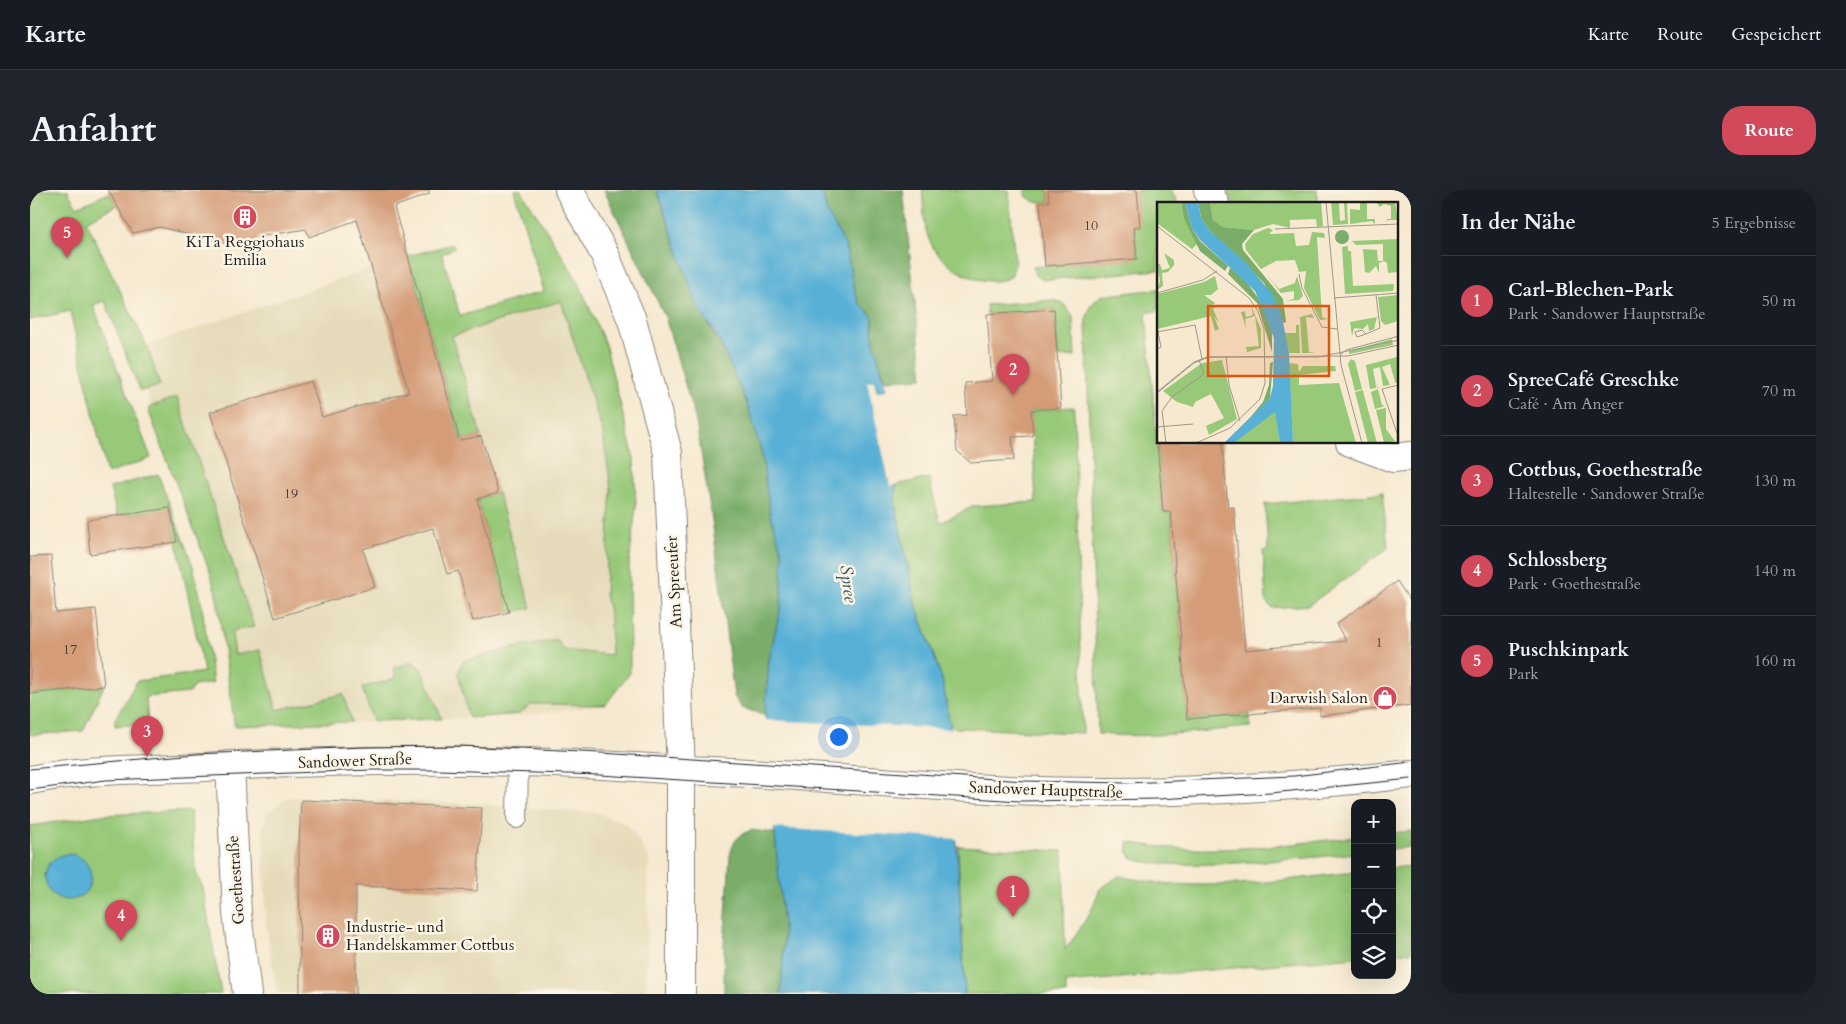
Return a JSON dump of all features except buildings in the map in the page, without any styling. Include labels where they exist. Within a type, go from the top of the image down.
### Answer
[{"type":"street","name":"Am Spreeufer","points":[[569,190],[604,253],[632,320],[668,453],[681,770],[681,994]]},
{"type":"street","points":[[1208,190],[1214,202]]},
{"type":"street","points":[[1355,444],[1393,458],[1411,456]]},
{"type":"street","name":"Sandower Straße","points":[[30,780],[100,772],[372,759],[461,759],[600,764],[681,770]]},
{"type":"street","name":"Goethestraße","points":[[230,766],[237,913],[247,994]]},
{"type":"street","name":"Sandower Hauptstraße","points":[[681,770],[1008,790],[1194,792],[1341,782],[1411,774]]},
{"type":"lane","points":[[517,818],[518,762]]},
{"type":"shaded area","points":[[408,256],[430,330],[578,281],[605,344],[634,458],[636,507],[629,564],[630,673],[604,705],[519,716],[233,727],[212,570],[131,351]]},
{"type":"shaded area","points":[[288,797],[479,804],[597,813],[625,823],[636,836],[649,859],[646,994],[277,994],[266,924],[263,827],[267,813]]},
{"type":"green space","points":[[30,190],[69,190],[68,192],[77,207],[109,193],[117,205],[86,221],[147,346],[160,386],[140,391],[105,301],[93,305],[151,458],[107,474],[70,311],[30,320]]},
{"type":"green space","points":[[514,190],[521,190],[578,281],[605,344],[634,458],[636,507],[629,564],[630,673],[605,705],[532,704],[519,714],[469,718],[458,673],[463,661],[517,647],[557,640],[564,650],[611,655],[610,618],[605,594],[611,489],[603,433],[561,301],[452,336],[481,436],[461,440],[408,256],[453,244],[455,247],[442,254],[460,316],[544,291]]},
{"type":"green space","points":[[604,190],[657,190],[673,237],[708,324],[732,366],[747,403],[761,450],[770,513],[783,555],[781,606],[769,660],[765,715],[742,708],[734,696],[713,526],[696,421],[665,317]]},
{"type":"green space","points":[[822,190],[903,190],[923,378],[886,380],[872,337],[874,322],[870,313],[860,304],[856,296],[845,245],[826,210]]},
{"type":"green space","points":[[922,190],[1009,190],[1015,265],[1011,277],[1000,281],[987,281],[963,274],[951,267],[934,248],[926,232]]},
{"type":"green space","points":[[1025,190],[1048,190],[1049,202],[1034,202],[1025,195]]},
{"type":"green space","points":[[1137,190],[1171,190],[1177,202],[1157,202],[1157,270],[1043,280],[1035,275],[1033,267],[1137,258],[1134,227]]},
{"type":"green space","points":[[1226,190],[1317,190],[1318,202],[1232,202]]},
{"type":"green space","points":[[1157,289],[1157,311],[1146,313],[1163,512],[1171,512],[1187,719],[1250,714],[1250,727],[1136,736],[1098,734],[1086,320],[1091,305],[1100,296]]},
{"type":"green space","points":[[1052,300],[1063,303],[1073,317],[1075,356],[1058,357],[1054,309],[987,314],[986,305]]},
{"type":"green space","points":[[177,397],[254,627],[232,631],[235,655],[260,650],[277,710],[343,694],[352,722],[235,726],[217,597],[210,572],[149,412],[150,407]]},
{"type":"green space","points":[[1074,407],[1083,733],[957,728],[950,725],[942,679],[915,602],[895,503],[896,485],[929,478],[940,523],[974,506],[1036,502],[1031,410]]},
{"type":"green space","points":[[158,474],[193,566],[201,600],[213,683],[194,686],[189,693],[146,697],[148,724],[115,726],[115,719],[137,681],[204,672],[170,509],[117,515],[110,488]]},
{"type":"green space","points":[[498,493],[531,608],[509,612],[477,499]]},
{"type":"green space","points":[[1382,493],[1388,548],[1309,605],[1272,608],[1266,602],[1263,551],[1268,550],[1265,504]]},
{"type":"green space","points":[[413,662],[422,670],[442,719],[373,721],[362,688],[396,678],[394,668]]},
{"type":"green space","points":[[104,686],[83,731],[30,735],[30,694]]},
{"type":"green space","points":[[190,811],[196,873],[203,888],[221,994],[30,994],[30,826],[102,815]]},
{"type":"green space","points":[[751,830],[775,833],[784,938],[781,994],[724,994],[724,945],[730,856],[736,840],[742,834]]},
{"type":"green space","points":[[1411,831],[1411,847],[1396,849],[1396,833]]},
{"type":"green space","points":[[1351,837],[1351,853],[1309,858],[1202,864],[1145,862],[1131,857],[1128,842],[1184,849],[1270,846]]},
{"type":"green space","points":[[958,846],[1063,851],[1065,950],[1089,915],[1100,889],[1119,876],[1148,881],[1207,885],[1266,882],[1351,872],[1351,957],[1066,983],[1066,994],[965,994]]},
{"type":"green space","points":[[1411,866],[1411,952],[1396,954],[1396,889],[1396,868]]},
{"type":"water","name":"Spree","points":[[657,190],[822,190],[826,210],[845,245],[856,296],[860,304],[873,317],[874,342],[887,389],[876,391],[874,380],[868,382],[890,486],[896,485],[895,503],[915,602],[942,679],[950,725],[965,994],[781,994],[784,938],[765,715],[769,660],[781,606],[783,555],[770,513],[761,450],[747,403],[720,342],[697,305]]},
{"type":"water","points":[[63,854],[73,854],[87,864],[91,877],[87,890],[81,896],[73,900],[63,900],[49,890],[45,882],[45,872],[55,858]]},
{"type":"pier","points":[[874,380],[877,394],[870,384],[891,483],[896,483],[896,485],[890,486],[867,382]]},
{"type":"pier","points":[[763,720],[953,729],[960,839],[772,828]]},
{"type":"tram line","points":[[30,769],[196,754],[365,747],[461,746],[601,753],[1025,781],[1126,783],[1294,776],[1411,762]]},
{"type":"tram line","points":[[30,790],[106,780],[371,770],[438,770],[600,775],[1020,801],[1158,799],[1271,793],[1411,779]]},
{"type":"place","name":"KiTa Reggiohaus Emilia","points":[[245,217]]},
{"type":"place","name":"Puschkinpark","points":[[67,258]]},
{"type":"place","name":"SpreeCafé Greschke","points":[[1013,395]]},
{"type":"place","name":"Darwish Salon","points":[[1385,698]]},
{"type":"place","name":"Cottbus, Goethestraße","points":[[147,757]]},
{"type":"place","name":"Carl-Blechen-Park","points":[[1013,917]]},
{"type":"place","name":"Industrie- und Handelskammer Cottbus","points":[[328,936]]},
{"type":"place","name":"Schlossberg","points":[[121,941]]}]
